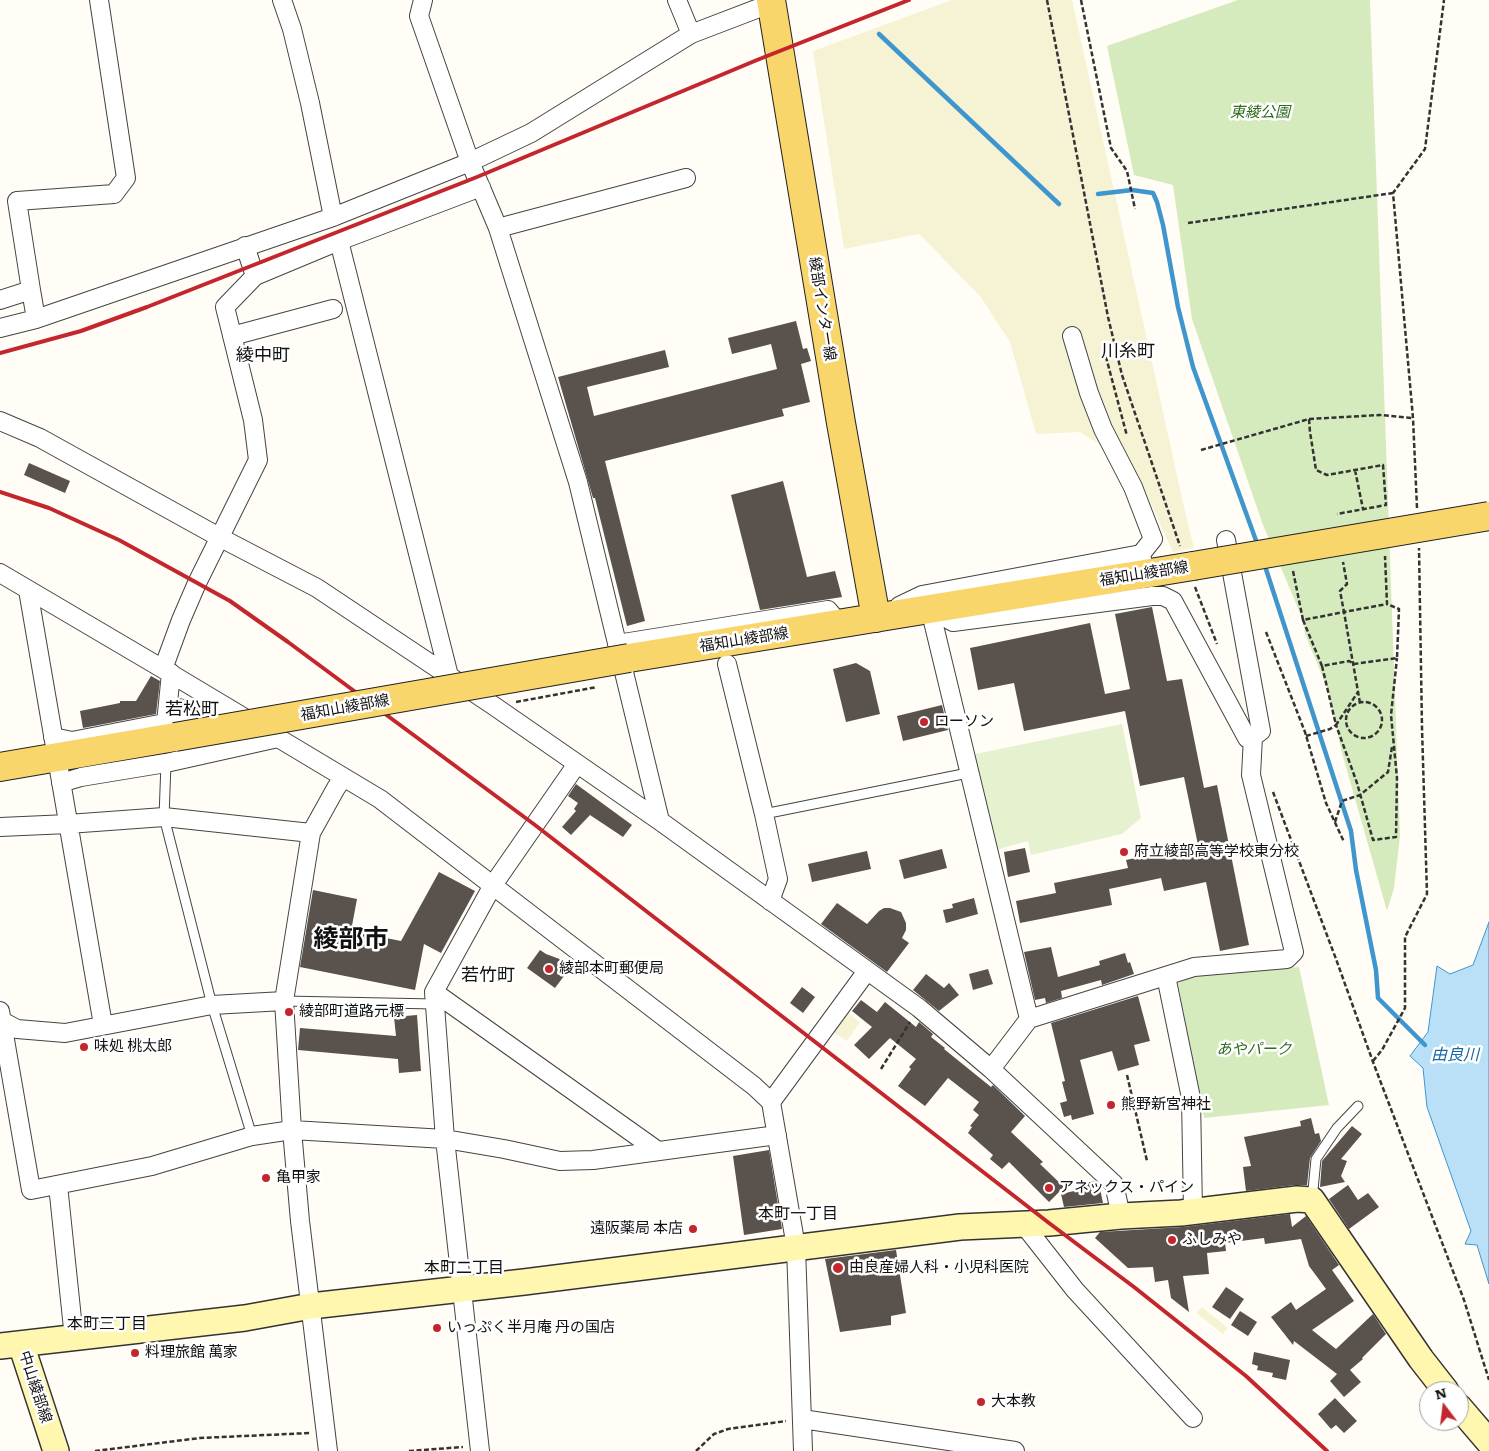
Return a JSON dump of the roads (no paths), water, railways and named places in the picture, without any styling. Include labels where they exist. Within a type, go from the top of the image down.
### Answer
[{"type":"main road","name":"綾部インター線","points":[[771,1],[841,422],[876,618]]},
{"type":"main road","name":"福知山綾部線","points":[[0,767],[57,759],[170,730],[623,651],[840,624],[1489,516]]},
{"type":"street","points":[[36,319],[17,201],[114,194],[126,178],[99,0]]},
{"type":"street","points":[[282,0],[292,29],[308,94],[333,217]]},
{"type":"street","points":[[422,0],[419,16],[470,162],[498,228],[578,482],[623,651],[660,821]]},
{"type":"street","points":[[677,0],[690,34]]},
{"type":"street","points":[[0,328],[36,319],[333,217],[470,162],[531,133],[690,34],[771,1]]},
{"type":"street","points":[[498,228],[686,178]]},
{"type":"street","points":[[231,710],[170,730],[167,671],[181,620],[219,537],[258,460],[253,420],[225,307],[255,276],[339,241],[481,187]]},
{"type":"street","points":[[339,241],[449,676]]},
{"type":"street","points":[[245,246],[255,276]]},
{"type":"street","points":[[0,300],[32,290]]},
{"type":"street","points":[[232,336],[332,309]]},
{"type":"street","points":[[876,618],[922,595],[1142,559],[1153,539],[1133,487],[1103,429],[1089,393],[1072,336]]},
{"type":"street","points":[[0,421],[40,438],[219,537],[317,588],[660,821],[919,1008],[991,1068],[1114,1184],[1121,1216]]},
{"type":"street","points":[[930,609],[953,622],[1151,593],[1164,596],[1173,601],[1246,738],[1253,737],[1261,730],[1226,540]]},
{"type":"street","points":[[0,573],[380,799],[754,1086],[771,1102],[796,1247],[803,1451]]},
{"type":"street","points":[[28,590],[103,1025]]},
{"type":"street","points":[[930,609],[968,773],[1029,1019]]},
{"type":"street","points":[[726,664],[764,814],[778,879],[770,901]]},
{"type":"street","points":[[991,1068],[1029,1019],[1194,967],[1287,959],[1294,952],[1251,774],[1253,737]]},
{"type":"street","points":[[57,759],[81,778],[166,763],[278,738]]},
{"type":"street","points":[[479,1448],[445,1139],[435,998],[493,885],[577,764]]},
{"type":"street","points":[[328,1451],[300,1221],[284,1002],[311,833],[343,778]]},
{"type":"street","points":[[0,827],[164,817],[311,833]]},
{"type":"street","points":[[771,1102],[867,971]]},
{"type":"street","points":[[1166,976],[1191,1098],[1192,1211]]},
{"type":"street","points":[[435,998],[658,1151]]},
{"type":"street","points":[[0,1017],[17,1029],[65,1033],[212,1005],[284,1002]]},
{"type":"street","points":[[0,1017],[31,1190],[152,1166],[252,1136],[292,1130],[445,1139],[560,1161],[593,1160],[777,1135]]},
{"type":"street","points":[[58,1185],[74,1338]]},
{"type":"street","points":[[11,1345],[245,1318],[311,1306],[524,1282],[960,1227],[1024,1225],[1192,1211],[1297,1199],[1312,1200],[1421,1360],[1438,1381]]},
{"type":"street","points":[[1024,1225],[1075,1290],[1193,1418]]},
{"type":"street","name":"中山綾部線","points":[[11,1345],[56,1451]]},
{"type":"street","points":[[1469,1418],[1489,1442]]},
{"type":"street","points":[[802,1419],[1015,1451]]},
{"type":"lane","points":[[166,763],[164,817],[212,1005],[252,1136]]},
{"type":"lane","points":[[764,814],[968,773]]},
{"type":"lane","points":[[284,1002],[435,998]]},
{"type":"lane","points":[[1312,1200],[1316,1159],[1337,1128],[1358,1106]]},
{"type":"water","name":"由良川","points":[[1489,922],[1489,1284],[1477,1245],[1465,1244],[1471,1231],[1427,1107],[1423,1068],[1410,1056],[1428,1032],[1437,966],[1450,974],[1473,965]]},
{"type":"waterway","points":[[879,34],[1059,204]]},
{"type":"waterway","points":[[1098,194],[1132,190],[1153,193],[1163,225],[1178,307],[1193,367],[1258,546]]},
{"type":"waterway","points":[[1264,563],[1351,831],[1356,870],[1376,970],[1378,998],[1425,1045]]},
{"type":"railway","points":[[0,353],[81,331],[147,307],[477,177],[757,60],[909,0]]},
{"type":"railway","points":[[0,492],[49,508],[119,540],[230,601],[288,642],[535,825],[1134,1287],[1246,1376],[1327,1451]]},
{"type":"place","name":"ローソン","points":[[924,722]]},
{"type":"place","name":"府立綾部高等学校東分校","points":[[1124,852]]},
{"type":"place","name":"綾部本町郵便局","points":[[549,969]]},
{"type":"place","name":"綾部町道路元標","points":[[289,1012]]},
{"type":"place","name":"味処 桃太郎","points":[[84,1047]]},
{"type":"place","name":"熊野新宮神社","points":[[1111,1105]]},
{"type":"place","name":"亀甲家","points":[[266,1178]]},
{"type":"place","name":"アネックス・パイン","points":[[1049,1188]]},
{"type":"place","name":"遠阪薬局 本店","points":[[693,1229]]},
{"type":"place","name":"ふしみや","points":[[1172,1240]]},
{"type":"place","name":"由良産婦人科・小児科医院","points":[[838,1268]]},
{"type":"place","name":"いっぷく半月庵 丹の国店","points":[[437,1328]]},
{"type":"place","name":"料理旅館 萬家","points":[[135,1353]]},
{"type":"place","name":"大本教","points":[[981,1402]]},
{"type":"district","name":"川糸町","points":[[1128,352]]},
{"type":"district","name":"綾中町","points":[[263,356]]},
{"type":"district","name":"若松町","points":[[192,710]]},
{"type":"district","name":"綾部市","points":[[351,940]]},
{"type":"district","name":"若竹町","points":[[488,976]]},
{"type":"district","name":"本町一丁目","points":[[798,1214]]},
{"type":"district","name":"本町二丁目","points":[[464,1268]]},
{"type":"district","name":"本町三丁目","points":[[107,1324]]},
{"type":"park label","name":"東綾公園","points":[[1260,113]]},
{"type":"park label","name":"あやパーク","points":[[1254,1050]]}]
